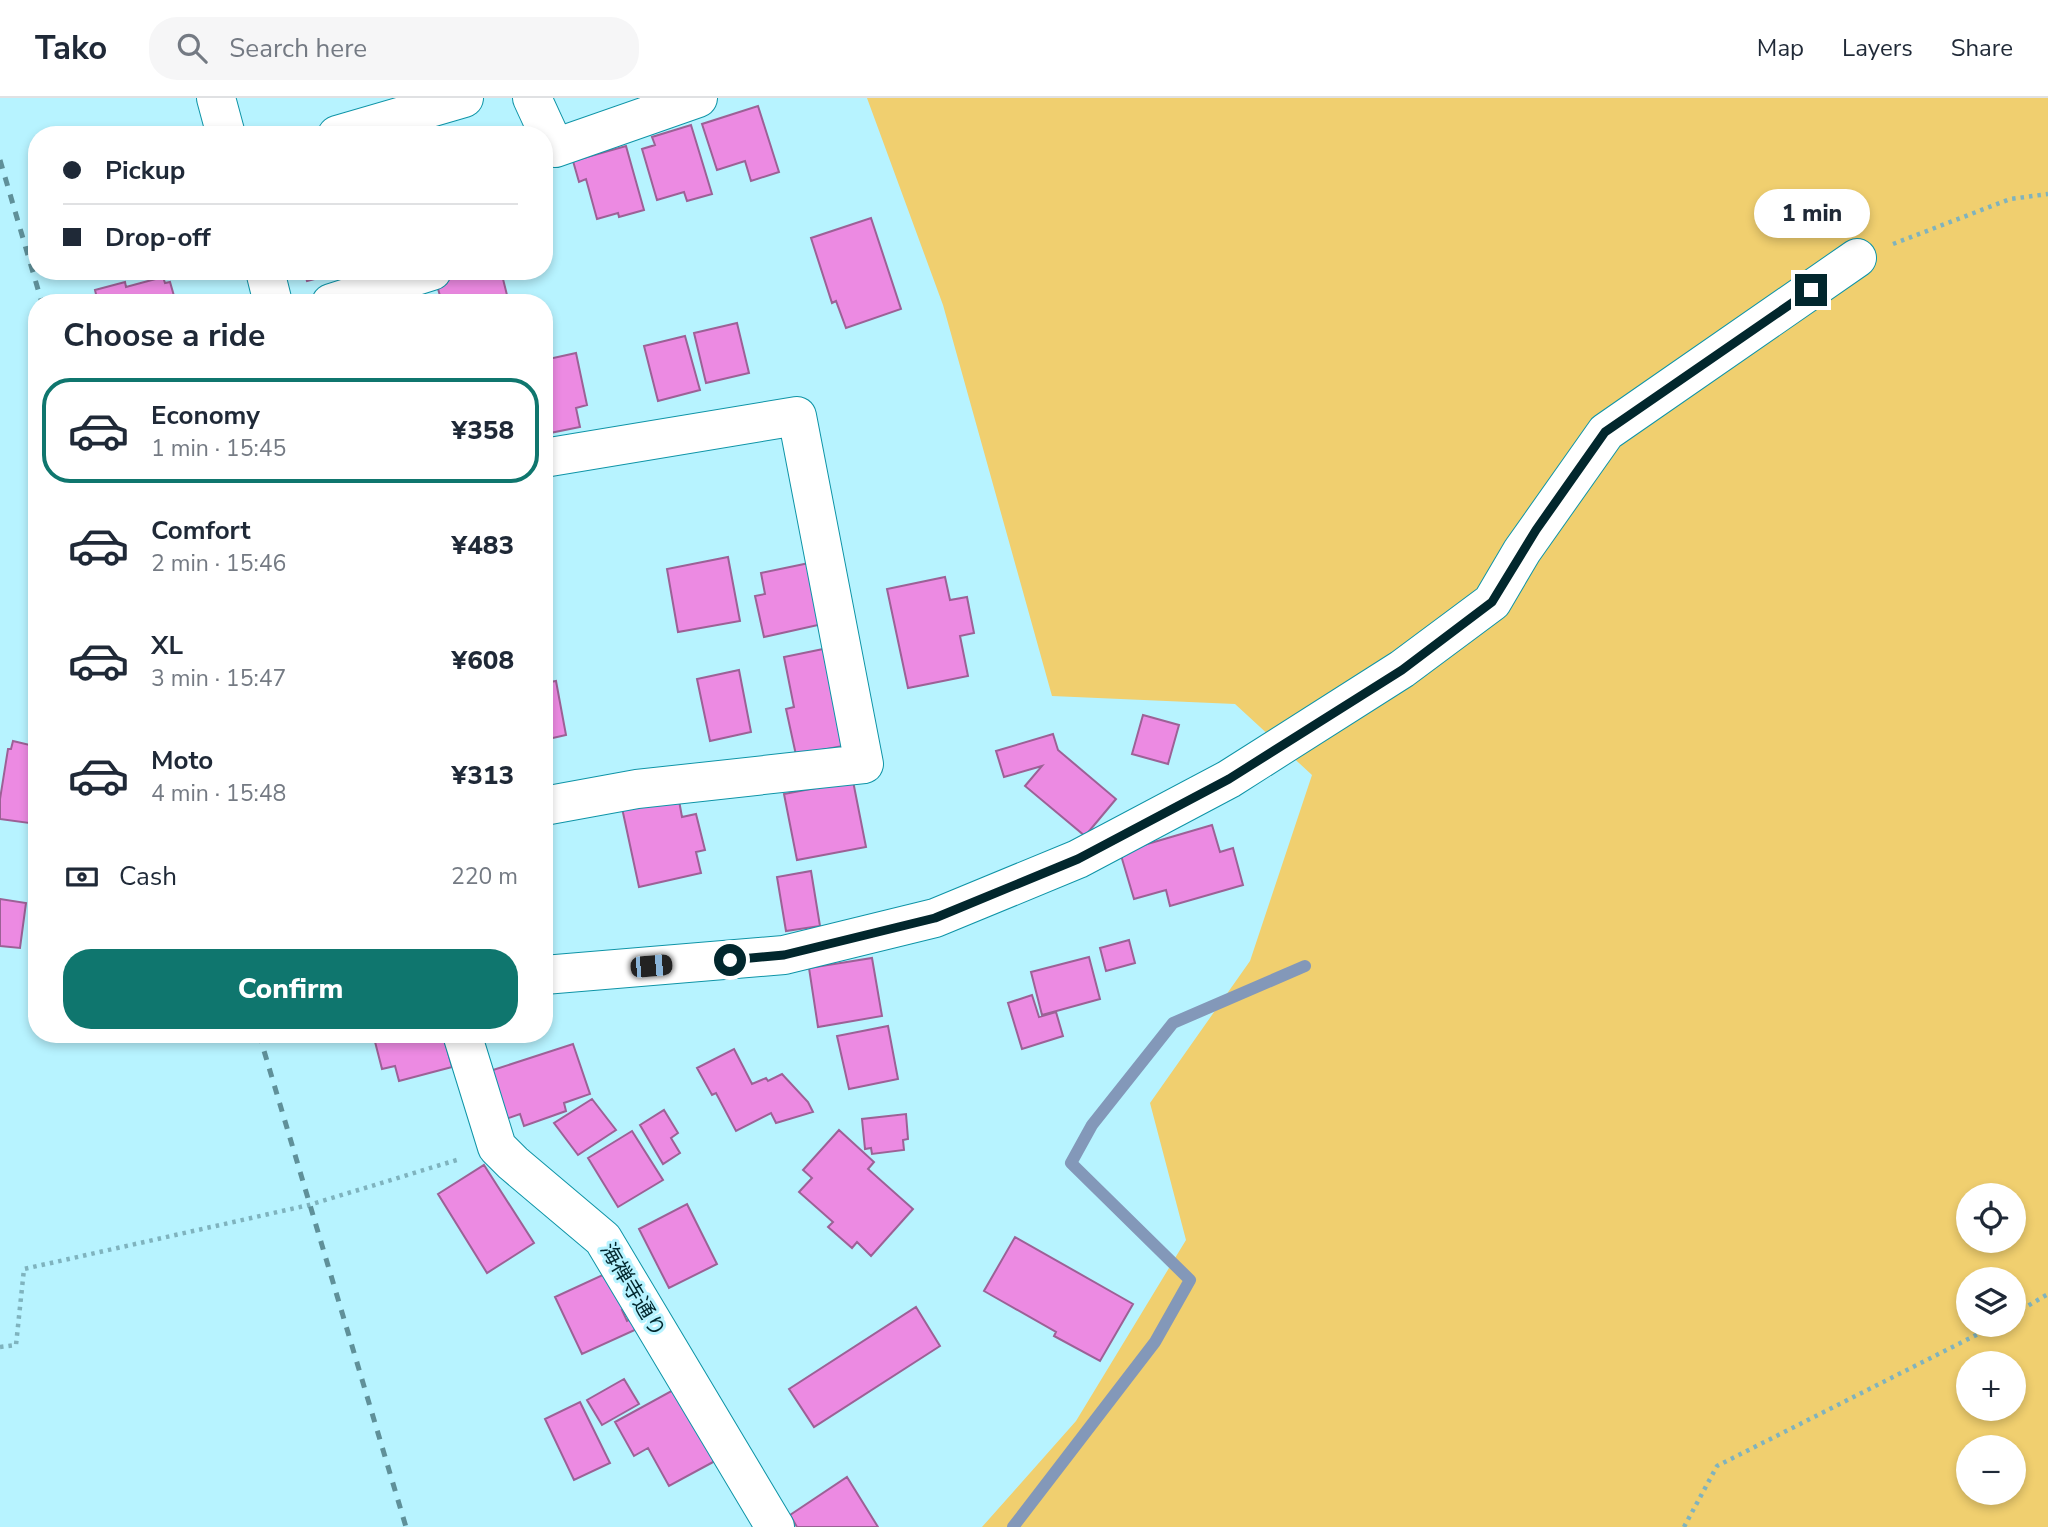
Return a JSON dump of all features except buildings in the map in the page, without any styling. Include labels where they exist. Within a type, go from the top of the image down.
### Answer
[{"type":"street","points":[[216,98],[224,126]]},
{"type":"street","points":[[368,126],[464,98]]},
{"type":"street","points":[[533,98],[545,126]]},
{"type":"street","points":[[553,143],[555,148],[698,98]]},
{"type":"street","points":[[553,974],[784,955],[935,918],[1078,859],[1229,779],[1402,670],[1492,602],[1536,530],[1605,432],[1857,258]]},
{"type":"street","points":[[359,294],[404,280]]},
{"type":"street","points":[[553,457],[797,416],[864,764],[637,789],[553,804]]},
{"type":"street","points":[[465,1043],[497,1147]]},
{"type":"street","name":"海禅寺通り","points":[[497,1147],[603,1239],[775,1527]]},
{"type":"path","points":[[1857,258],[2010,199],[2048,194]]},
{"type":"path","points":[[0,1348],[16,1345],[24,1269],[309,1205],[497,1147]]},
{"type":"path","points":[[2026,1307],[2048,1294]]},
{"type":"path","points":[[1684,1527],[1717,1466],[1972,1337]]},
{"type":"shaded area","points":[[867,98],[2048,98],[2048,1527],[982,1527],[1076,1421],[1186,1240],[1150,1103],[1250,961],[1312,775],[1235,704],[1052,696],[943,305]]},
{"type":"waterway","points":[[1013,1527],[1155,1342],[1190,1280],[1071,1163],[1092,1125],[1173,1023],[1305,966]]},
{"type":"railway","points":[[0,160],[28,255]]},
{"type":"railway","points":[[35,280],[39,294]]},
{"type":"railway","points":[[262,1043],[406,1527]]},
{"type":"route","points":[[730,960],[784,955],[935,918],[1078,859],[1229,779],[1402,670],[1492,602],[1522,551],[1605,432],[1811,290]]}]
